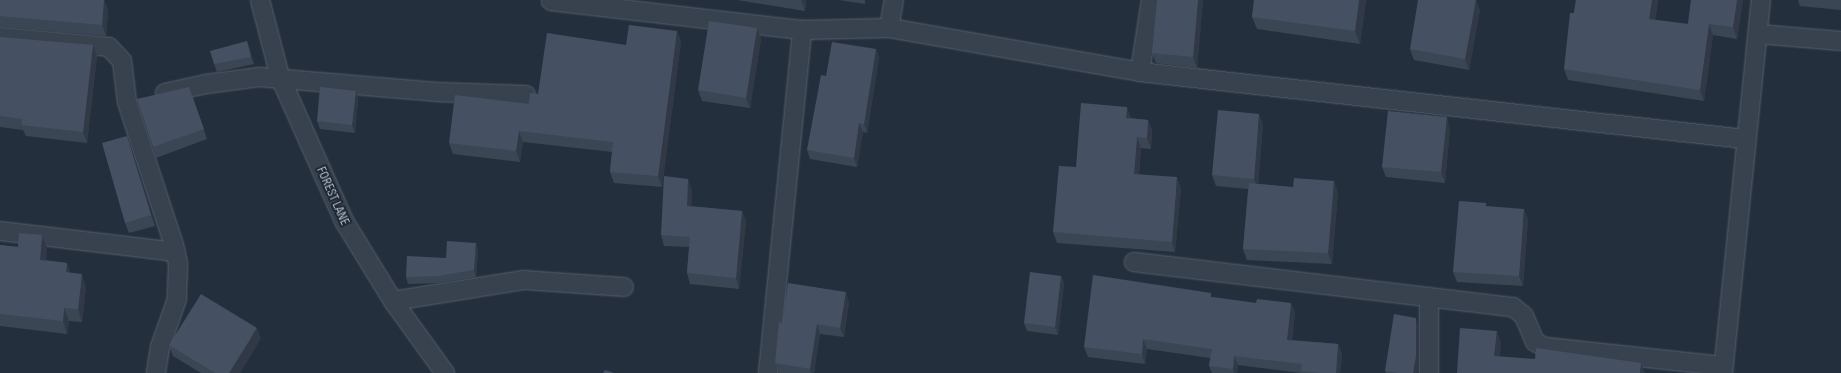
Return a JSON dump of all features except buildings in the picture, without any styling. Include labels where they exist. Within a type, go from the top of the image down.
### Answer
[{"type":"street","name":"FOREST LANE","points":[[260,0],[280,77],[344,221],[393,301],[445,373]]},
{"type":"street","points":[[889,28],[894,0]]},
{"type":"street","points":[[1140,72],[1151,0]]},
{"type":"street","points":[[1134,262],[1513,308],[1524,316],[1535,342],[1544,347],[1723,370],[1745,139],[1761,0]]},
{"type":"street","points":[[551,1],[802,30],[889,28],[1140,72],[1745,139]]},
{"type":"street","points":[[768,373],[802,30]]},
{"type":"street","points":[[1758,34],[1841,41]]},
{"type":"street","points":[[0,37],[109,47],[122,61],[139,99],[176,252],[179,280],[177,299],[160,347],[156,373]]},
{"type":"street","points":[[139,99],[237,79],[280,77],[436,92],[526,96]]},
{"type":"street","points":[[0,231],[176,252]]},
{"type":"street","points":[[393,301],[524,280],[624,288]]},
{"type":"street","points":[[1429,297],[1429,373]]}]
